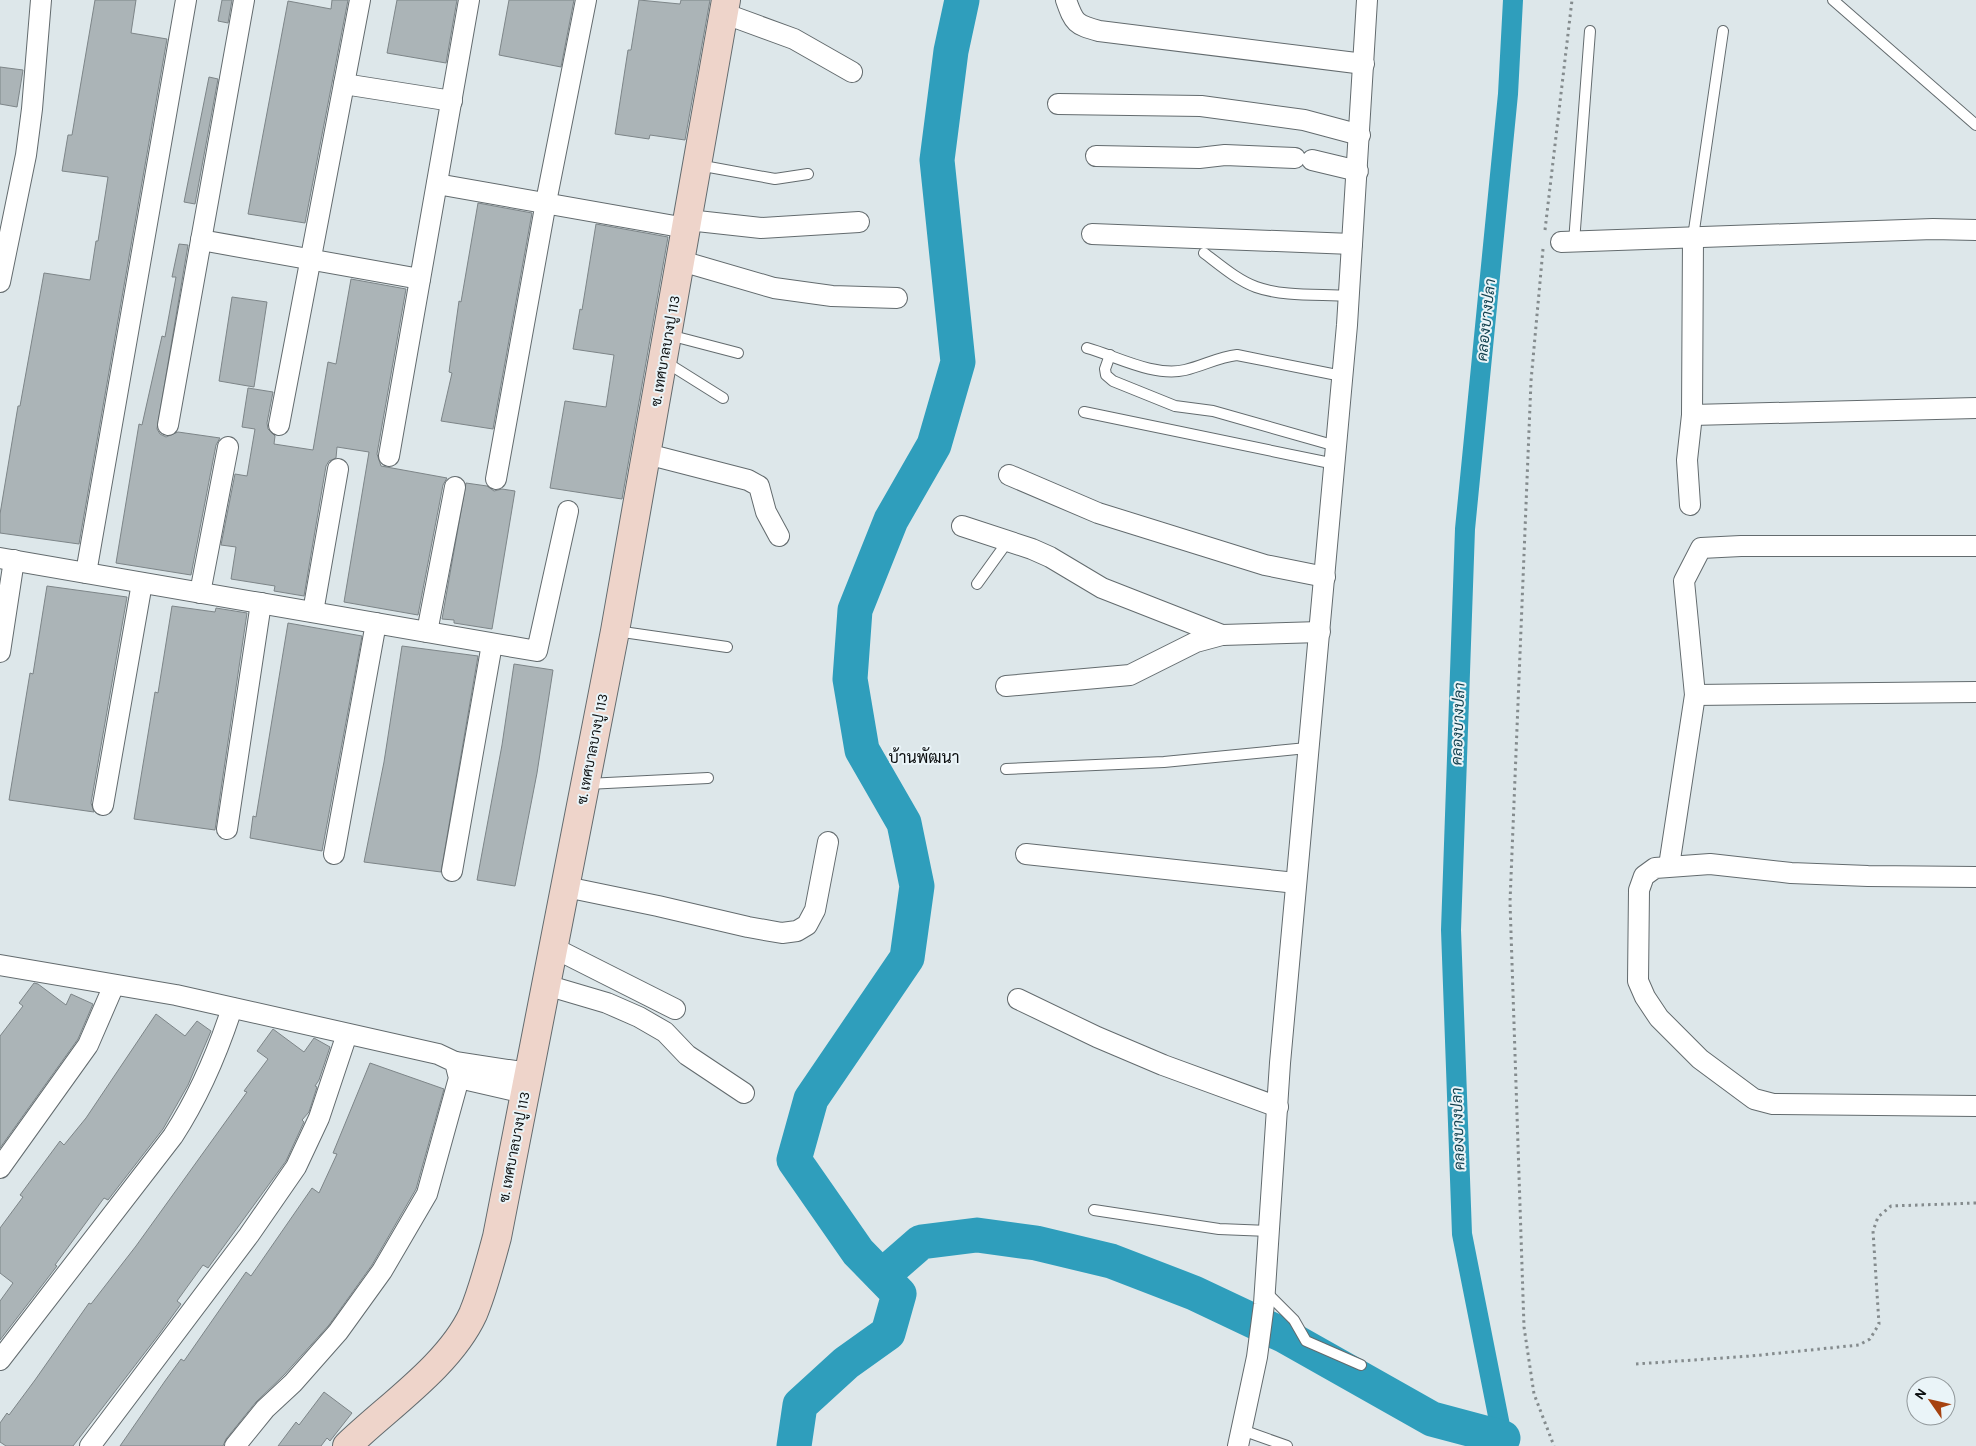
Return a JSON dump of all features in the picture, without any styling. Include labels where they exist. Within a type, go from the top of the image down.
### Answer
[{"type":"street","points":[[0,282],[30,127],[41,0]]},
{"type":"street","points":[[86,573],[186,0]]},
{"type":"street","points":[[168,425],[244,0]]},
{"type":"street","points":[[280,425],[360,0]]},
{"type":"street","points":[[389,456],[469,0]]},
{"type":"street","points":[[496,478],[546,202],[586,0]]},
{"type":"street","points":[[1066,0],[1073,20],[1083,27],[1099,31],[1364,64]]},
{"type":"street","points":[[1240,1438],[1257,1358],[1265,1298],[1278,1107],[1307,748],[1320,632],[1349,296],[1367,0]]},
{"type":"street","points":[[725,6],[794,39],[852,72]]},
{"type":"street","name":"ซ. เทศบาลบางปู 113","points":[[347,1446],[430,1370],[457,1341],[472,1315],[486,1279],[497,1238],[615,631],[725,6]]},
{"type":"street","points":[[344,84],[452,101]]},
{"type":"street","points":[[1058,104],[1201,106],[1304,120],[1360,134]]},
{"type":"street","points":[[1096,156],[1198,158],[1226,155],[1304,159],[1358,171]]},
{"type":"street","points":[[437,184],[687,224],[761,228],[860,222]]},
{"type":"street","points":[[1556,240],[1693,238],[1933,229],[1976,230]]},
{"type":"street","points":[[1092,234],[1352,244]]},
{"type":"street","points":[[1690,505],[1687,460],[1692,415],[1693,238]]},
{"type":"street","points":[[201,240],[420,279]]},
{"type":"street","points":[[681,261],[774,288],[832,296],[897,298]]},
{"type":"street","points":[[1692,415],[1976,408]]},
{"type":"street","points":[[200,593],[228,447]]},
{"type":"street","points":[[647,454],[748,480],[759,486],[766,512],[779,536]]},
{"type":"street","points":[[313,612],[338,469]]},
{"type":"street","points":[[1009,474],[1098,513],[1265,565],[1325,577]]},
{"type":"street","points":[[427,632],[455,487]]},
{"type":"street","points":[[0,652],[7,559],[537,651],[568,510]]},
{"type":"street","points":[[962,526],[1050,557],[1102,588],[1222,635]]},
{"type":"street","points":[[1669,866],[1695,695],[1684,581],[1701,548],[1741,546],[1976,546]]},
{"type":"street","points":[[103,805],[142,583]]},
{"type":"street","points":[[226,829],[261,603]]},
{"type":"street","points":[[334,854],[376,623]]},
{"type":"street","points":[[1006,686],[1130,675],[1196,642],[1222,635],[1320,632]]},
{"type":"street","points":[[452,871],[492,644]]},
{"type":"street","points":[[1695,695],[1976,692]]},
{"type":"street","points":[[566,887],[748,927],[782,933],[797,932],[807,925],[815,910],[828,842]]},
{"type":"street","points":[[1026,854],[1296,882]]},
{"type":"street","points":[[1976,877],[1868,876],[1791,872],[1710,864],[1655,868],[1644,876],[1638,890],[1638,981],[1645,997],[1660,1018],[1684,1044],[1754,1099],[1773,1104],[1976,1106]]},
{"type":"street","points":[[554,948],[675,1009]]},
{"type":"street","points":[[0,965],[232,1008],[438,1054],[457,1070],[526,1083]]},
{"type":"street","points":[[0,1168],[88,1046],[114,985]]},
{"type":"street","points":[[546,985],[607,1003],[638,1017],[665,1032],[688,1054],[744,1093]]},
{"type":"street","points":[[1018,999],[1163,1066],[1278,1107]]},
{"type":"street","points":[[0,1360],[173,1136],[195,1103],[217,1052],[232,1008]]},
{"type":"street","points":[[90,1446],[249,1235],[296,1167],[319,1118],[347,1034]]},
{"type":"street","points":[[235,1446],[265,1409],[293,1383],[338,1332],[382,1271],[427,1194],[457,1070]]},
{"type":"lane","points":[[1833,0],[1976,125]]},
{"type":"lane","points":[[1693,238],[1723,30]]},
{"type":"lane","points":[[1556,240],[1590,31]]},
{"type":"lane","points":[[697,165],[775,179],[808,174]]},
{"type":"lane","points":[[1204,253],[1254,287],[1270,291],[1349,296]]},
{"type":"lane","points":[[666,348],[738,353]]},
{"type":"lane","points":[[666,348],[723,398]]},
{"type":"lane","points":[[1087,348],[1135,364],[1166,371],[1183,370],[1220,356],[1237,355],[1342,376]]},
{"type":"lane","points":[[1110,355],[1105,368],[1106,375],[1113,381],[1175,406],[1213,411],[1336,455]]},
{"type":"lane","points":[[1084,412],[1336,455]]},
{"type":"lane","points":[[977,584],[1008,541]]},
{"type":"lane","points":[[615,631],[727,648]]},
{"type":"lane","points":[[1006,769],[1164,762],[1307,748]]},
{"type":"lane","points":[[586,784],[708,778]]},
{"type":"lane","points":[[1094,1210],[1219,1229],[1269,1231]]},
{"type":"lane","points":[[1265,1298],[1294,1320],[1306,1341],[1361,1365]]},
{"type":"lane","points":[[1240,1438],[1287,1446]]},
{"type":"path","points":[[1554,1446],[1534,1394],[1524,1327],[1510,902],[1531,381],[1556,240],[1572,0]]},
{"type":"path","points":[[1636,1364],[1760,1356],[1859,1345],[1870,1339],[1879,1324],[1873,1231],[1878,1217],[1891,1206],[1976,1202]]},
{"type":"building","points":[[95,0],[136,0],[131,33],[167,39],[79,544],[0,533],[0,514],[18,406],[20,406],[44,273],[90,280],[96,241],[98,241],[108,177],[62,171],[68,135],[72,135]]},
{"type":"building","points":[[222,0],[232,0],[228,23],[218,21]]},
{"type":"building","points":[[332,0],[348,0],[305,223],[248,214],[288,1],[331,9]]},
{"type":"building","points":[[397,0],[457,0],[446,63],[387,53]]},
{"type":"building","points":[[509,0],[574,0],[561,67],[499,55]]},
{"type":"building","points":[[639,0],[680,4],[681,0],[710,0],[685,140],[650,135],[649,139],[615,134],[628,50],[631,50]]},
{"type":"building","points":[[0,67],[23,70],[17,107],[0,104]]},
{"type":"building","points":[[209,77],[218,79],[195,204],[184,202]]},
{"type":"building","points":[[478,203],[532,213],[493,429],[441,421],[452,373],[449,372],[459,301],[461,302]]},
{"type":"building","points":[[596,224],[668,237],[622,499],[550,488],[565,401],[606,407],[614,355],[573,349],[580,309],[582,310]]},
{"type":"building","points":[[179,244],[188,245],[157,429],[160,434],[166,437],[178,432],[220,438],[216,445],[191,575],[116,563],[139,424],[142,425],[162,336],[165,337],[176,277],[172,277]]},
{"type":"building","points":[[351,279],[406,289],[377,454],[381,466],[447,478],[443,485],[418,615],[344,602],[369,452],[337,447],[336,458],[329,461],[326,466],[304,596],[274,591],[275,586],[231,579],[236,547],[221,545],[235,474],[247,476],[255,429],[242,427],[248,388],[273,392],[267,423],[268,429],[275,436],[274,444],[313,450],[328,362],[336,364]]},
{"type":"building","points":[[232,297],[267,302],[254,387],[219,381]]},
{"type":"building","points":[[466,483],[487,486],[494,491],[502,489],[515,491],[492,629],[454,623],[454,620],[442,619]]},
{"type":"building","points":[[47,586],[127,597],[91,803],[94,812],[9,800],[30,673],[33,674]]},
{"type":"building","points":[[172,606],[215,612],[216,608],[247,613],[215,830],[134,819],[155,692],[158,693]]},
{"type":"building","points":[[288,623],[362,636],[322,851],[250,838],[253,816],[256,817]]},
{"type":"building","points":[[402,646],[478,656],[441,872],[364,862],[384,762]]},
{"type":"building","points":[[514,664],[553,670],[537,773],[515,886],[477,880],[502,745]]},
{"type":"building","points":[[34,983],[66,1005],[71,994],[93,1004],[78,1039],[0,1148],[0,1036],[23,1006],[19,1003]]},
{"type":"building","points":[[156,1014],[185,1036],[197,1021],[211,1031],[188,1085],[163,1129],[108,1200],[104,1198],[55,1265],[57,1266],[0,1340],[0,1301],[13,1283],[0,1273],[0,1228],[23,1197],[20,1195],[60,1141],[64,1145],[86,1118]]},
{"type":"building","points":[[273,1029],[304,1052],[314,1038],[330,1047],[319,1080],[315,1086],[317,1087],[309,1112],[302,1120],[304,1122],[286,1161],[208,1268],[203,1265],[177,1301],[181,1304],[73,1446],[6,1446],[0,1442],[0,1423],[7,1413],[9,1415],[35,1380],[89,1303],[91,1304],[136,1246],[247,1092],[244,1091],[268,1059],[257,1051]]},
{"type":"building","points":[[370,1063],[444,1089],[416,1189],[372,1265],[329,1325],[284,1375],[256,1402],[226,1439],[223,1446],[120,1446],[181,1359],[184,1361],[246,1272],[251,1276],[312,1188],[319,1193],[337,1154],[333,1153]]},
{"type":"building","points":[[324,1392],[352,1413],[330,1441],[327,1438],[321,1446],[278,1446],[296,1422],[299,1425]]},
{"type":"waterway","points":[[794,1446],[800,1405],[846,1363],[888,1333],[899,1294],[858,1252],[794,1160],[811,1099],[907,958],[917,886],[904,823],[862,750],[850,679],[855,610],[891,520],[934,445],[958,362],[937,160],[951,51],[962,0]]},
{"type":"waterway","name":"คลองบางปลา","points":[[1504,1446],[1462,1234],[1451,930],[1465,529],[1508,94],[1513,0]]},
{"type":"waterway","points":[[882,1276],[921,1242],[977,1235],[1036,1243],[1111,1261],[1194,1293],[1285,1336],[1432,1419],[1503,1438]]},
{"type":"district","name":"บ้านพัฒนา","points":[[924,757]]}]
